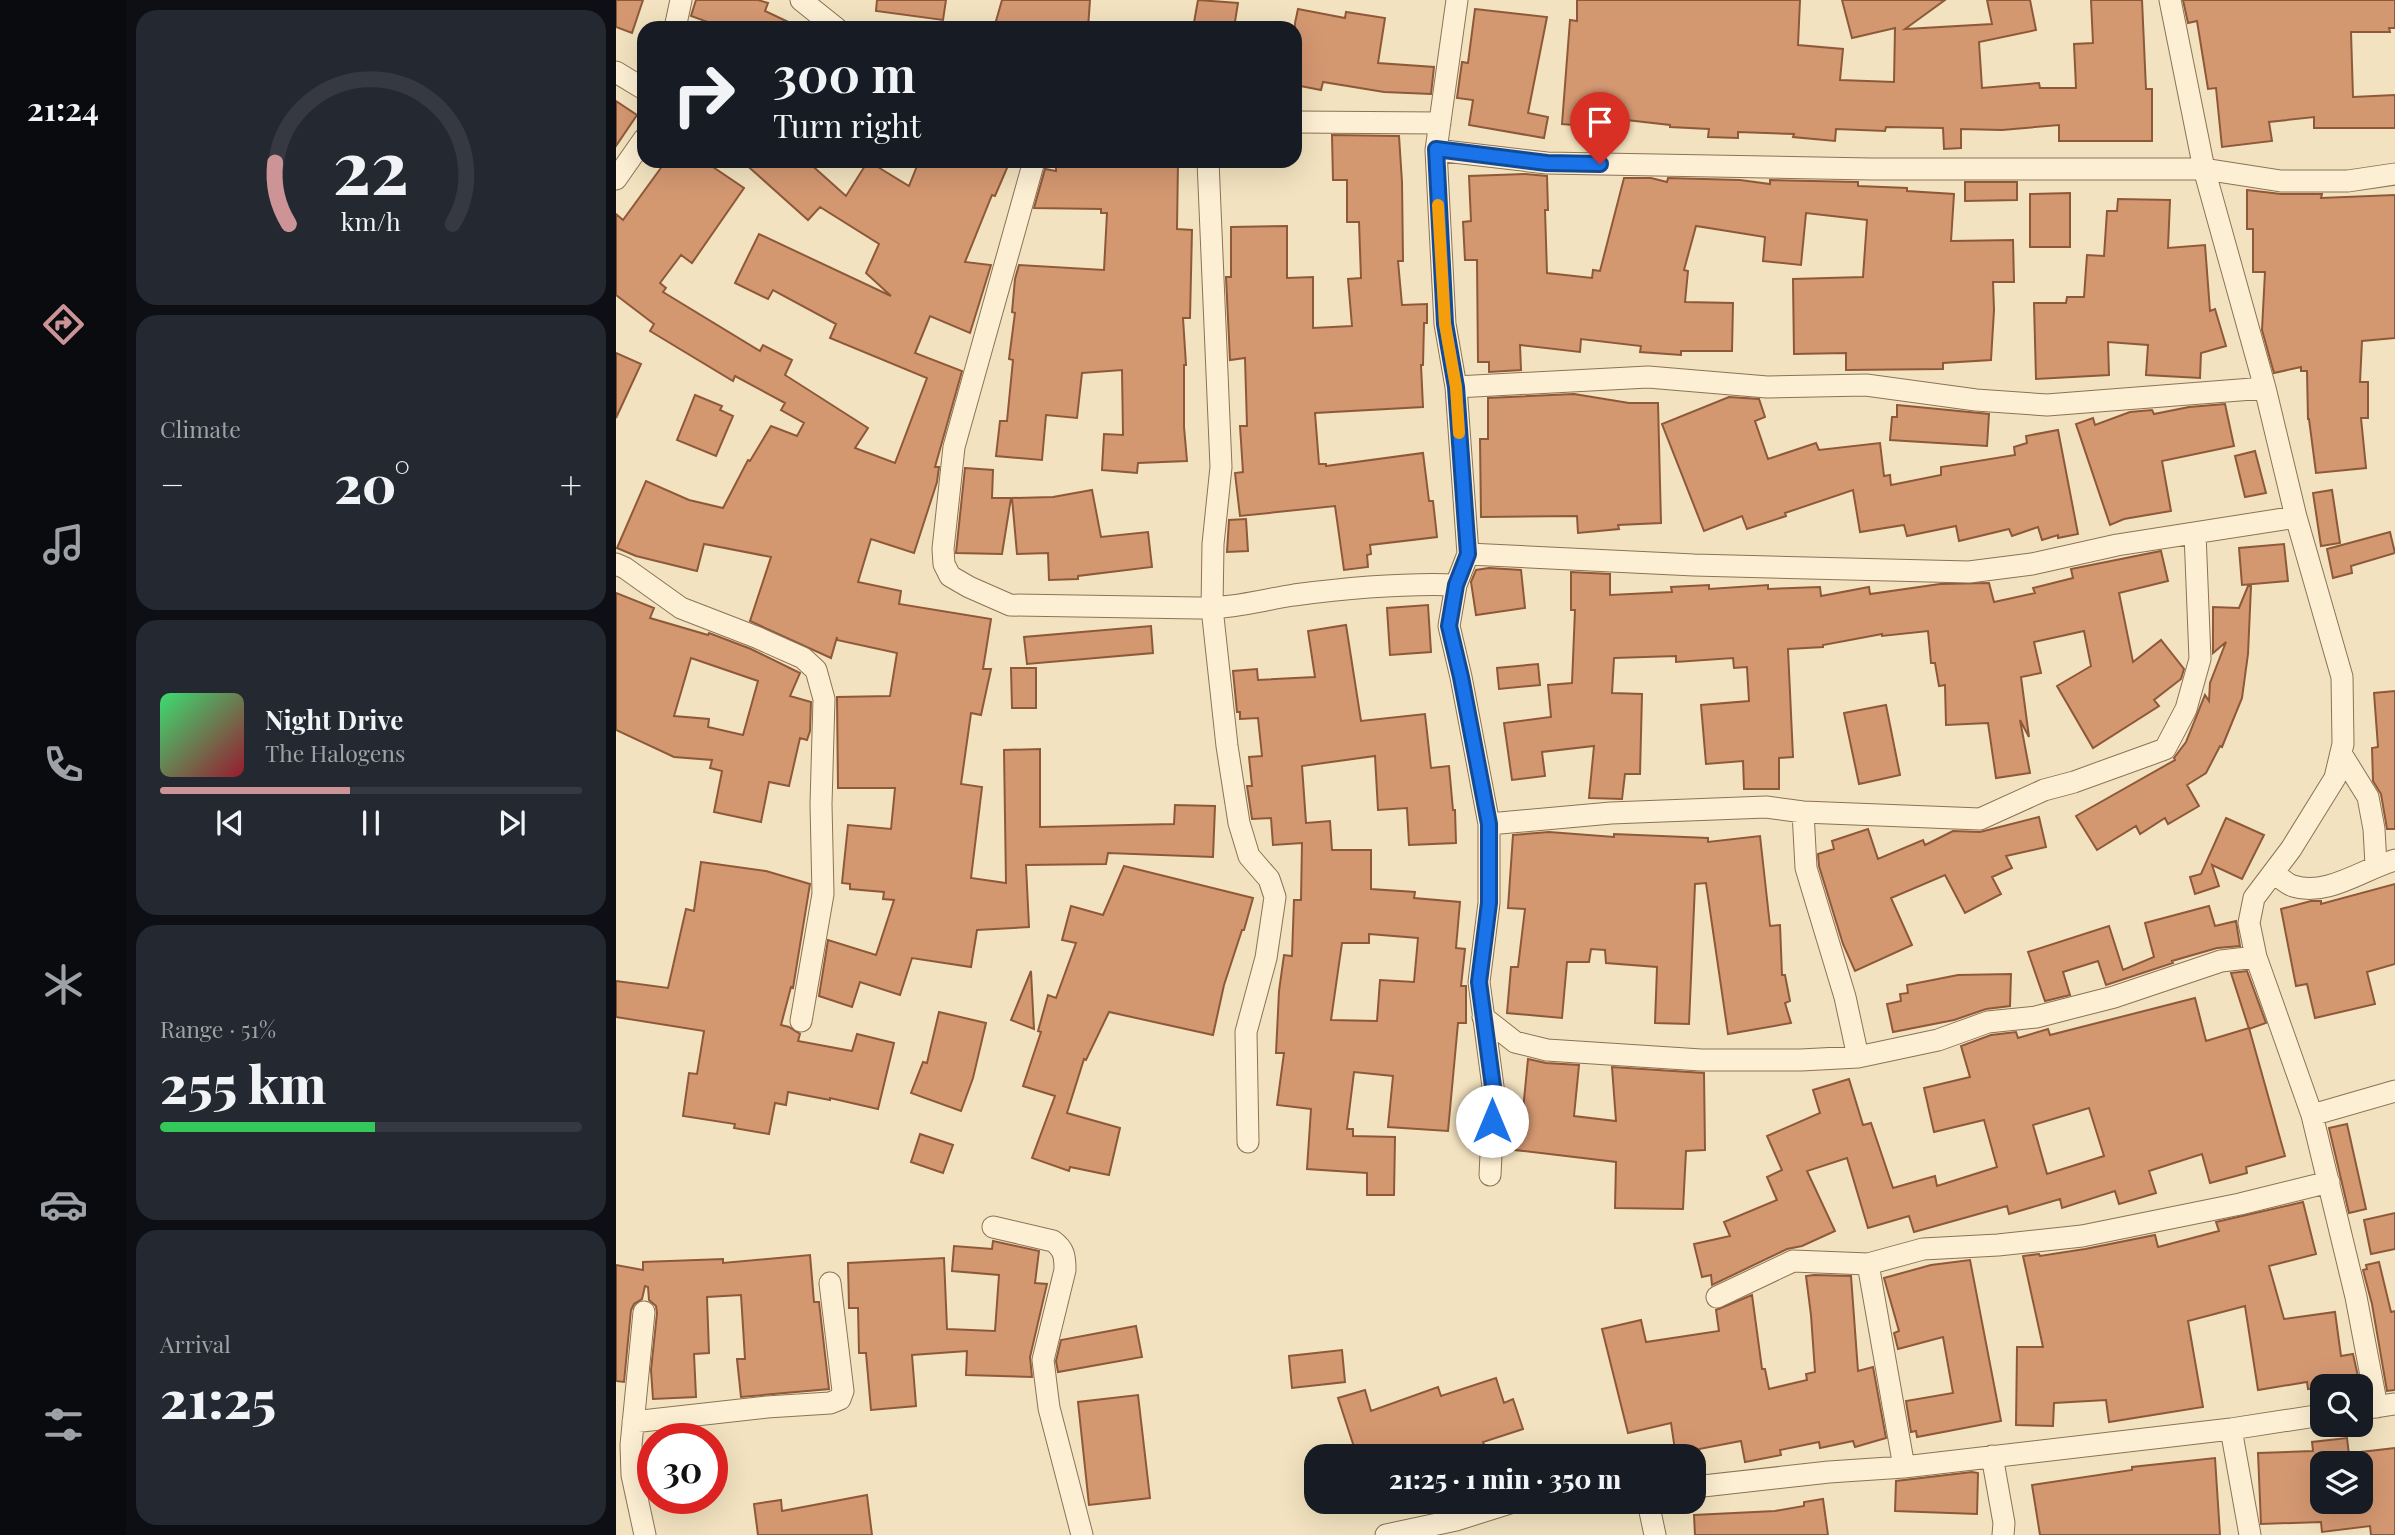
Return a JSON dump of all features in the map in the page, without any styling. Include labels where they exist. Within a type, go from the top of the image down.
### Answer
[{"type":"street","points":[[676,21],[681,0]]},
{"type":"street","points":[[801,0],[827,21]]},
{"type":"street","points":[[1457,0],[1436,149],[1445,324],[1456,387],[1468,554],[1456,585],[1449,626],[1489,824],[1489,903],[1479,982],[1494,1094],[1490,1175]]},
{"type":"street","points":[[2170,0],[2204,169],[2265,388],[2296,517],[2342,677],[2342,755],[2334,778],[2274,873],[2254,898],[2249,923],[2256,957],[2312,1115],[2356,1297],[2378,1407]]},
{"type":"street","points":[[616,72],[637,85]]},
{"type":"street","points":[[1302,122],[1440,123]]},
{"type":"street","points":[[616,179],[637,149]]},
{"type":"street","points":[[1436,149],[1560,163],[1871,169],[2204,169],[2281,181],[2348,181],[2395,174]]},
{"type":"street","points":[[1032,168],[954,447],[943,549],[944,564],[950,576],[1010,605],[1212,608],[1295,595],[1409,583],[1456,585]]},
{"type":"street","points":[[1208,168],[1222,467],[1213,544],[1212,608],[1227,746],[1240,823],[1249,856],[1269,879],[1275,897],[1266,958],[1246,1032],[1248,1142]]},
{"type":"street","points":[[1456,387],[1648,377],[1767,387],[1866,385],[1976,400],[2047,405],[2265,388]]},
{"type":"street","points":[[1468,554],[1694,565],[1969,572],[2032,564],[2117,545],[2296,517]]},
{"type":"street","points":[[1489,824],[1611,813],[1766,807],[1803,812],[1980,819],[2044,790],[2165,749],[2186,709],[2200,659],[2195,533]]},
{"type":"street","points":[[616,565],[625,568],[681,608],[803,658],[816,670],[824,699],[821,804],[823,894],[802,1021]]},
{"type":"street","points":[[2274,873],[2291,886],[2328,887],[2386,863],[2374,829],[2368,797],[2342,755]]},
{"type":"street","points":[[1803,812],[1807,868],[1845,997],[1858,1057]]},
{"type":"street","points":[[1483,1017],[1515,1042],[1548,1050],[1701,1060],[1858,1057],[1938,1040],[1988,1022],[2036,1017],[2114,997],[2221,961],[2256,957]]},
{"type":"street","points":[[2312,1115],[2395,1091]]},
{"type":"street","points":[[1717,1297],[1793,1261],[1868,1264],[1923,1248],[1998,1245],[2082,1236],[2240,1204],[2329,1182]]},
{"type":"street","points":[[993,1227],[1053,1241],[1065,1256],[1065,1270],[1043,1360],[1049,1408],[1082,1535]]},
{"type":"street","points":[[1868,1264],[1904,1467]]},
{"type":"street","points":[[633,1422],[830,1403],[840,1399],[843,1391],[830,1283]]},
{"type":"street","points":[[644,1312],[633,1422],[632,1475],[645,1535]]},
{"type":"street","points":[[1706,1486],[1904,1467],[2231,1429],[2310,1417]]},
{"type":"street","points":[[2231,1429],[2250,1535]]},
{"type":"street","points":[[1992,1456],[2004,1523],[2003,1535]]},
{"type":"street","points":[[1386,1535],[1475,1514]]},
{"type":"street","points":[[1651,1514],[1655,1535]]},
{"type":"building","points":[[616,0],[643,0],[632,33],[616,27]]},
{"type":"building","points":[[696,0],[758,0],[768,3],[765,11],[786,21],[705,21],[691,16]]},
{"type":"building","points":[[877,0],[946,0],[943,20],[876,11]]},
{"type":"building","points":[[1002,0],[1090,0],[1088,21],[996,21]]},
{"type":"building","points":[[1198,0],[1238,3],[1235,21],[1194,21]]},
{"type":"building","points":[[1577,0],[1800,0],[1798,45],[1843,49],[1840,80],[1894,82],[1895,28],[1852,38],[1842,0],[1945,0],[1905,29],[1992,24],[1987,0],[2030,0],[2036,30],[1979,42],[1982,88],[2039,83],[2040,88],[2076,88],[2074,44],[2093,43],[2091,0],[2142,0],[2146,89],[2152,89],[2152,141],[2059,141],[2059,125],[2002,130],[1961,129],[1961,148],[1944,149],[1943,128],[1886,127],[1885,131],[1836,129],[1835,141],[1793,137],[1794,134],[1738,132],[1738,138],[1708,137],[1709,129],[1670,127],[1600,117],[1599,127],[1562,124],[1570,20],[1577,21]]},
{"type":"building","points":[[2183,0],[2395,0],[2395,28],[2389,28],[2390,32],[2351,32],[2353,97],[2395,95],[2395,128],[2314,128],[2314,117],[2269,122],[2272,141],[2222,147],[2216,88],[2208,89],[2197,21],[2188,23]]},
{"type":"building","points":[[1298,9],[1345,18],[1346,12],[1385,18],[1378,63],[1434,67],[1431,94],[1384,92],[1323,82],[1321,90],[1302,86],[1302,21],[1295,21]]},
{"type":"building","points":[[1475,9],[1547,17],[1528,113],[1548,117],[1544,138],[1469,125],[1473,100],[1457,98],[1462,62],[1468,63]]},
{"type":"building","points":[[616,101],[637,115],[616,146]]},
{"type":"building","points":[[1332,135],[1399,136],[1403,261],[1398,261],[1402,305],[1427,304],[1427,323],[1424,323],[1421,365],[1423,407],[1315,413],[1319,464],[1326,466],[1423,453],[1437,537],[1370,545],[1368,567],[1344,570],[1335,506],[1240,516],[1235,473],[1243,472],[1240,426],[1247,426],[1245,358],[1230,360],[1226,277],[1231,277],[1231,227],[1287,226],[1287,278],[1313,277],[1313,328],[1352,326],[1348,279],[1361,278],[1359,222],[1347,222],[1347,180],[1333,180]]},
{"type":"building","points":[[661,168],[714,168],[744,188],[692,263],[681,255],[660,283],[666,288],[663,292],[760,351],[763,345],[792,360],[785,375],[868,428],[855,448],[895,463],[927,378],[830,338],[836,324],[773,290],[768,299],[735,283],[759,234],[891,296],[866,273],[879,244],[820,207],[808,220],[750,168],[815,168],[846,196],[864,168],[879,168],[909,186],[916,168],[1007,168],[995,196],[992,195],[965,262],[991,265],[970,333],[930,316],[915,353],[962,371],[935,467],[939,467],[937,482],[914,553],[871,539],[858,582],[901,591],[899,604],[991,619],[983,669],[991,669],[981,715],[971,713],[961,784],[982,787],[971,878],[1006,883],[1004,750],[1040,749],[1040,827],[1174,824],[1175,805],[1215,806],[1213,857],[1108,853],[1106,864],[1026,865],[1029,927],[977,930],[971,967],[912,958],[900,995],[860,982],[852,1007],[819,996],[828,940],[876,955],[894,900],[883,899],[884,892],[850,889],[850,884],[842,883],[848,825],[891,829],[895,788],[838,788],[837,697],[890,696],[897,653],[837,640],[837,637],[831,658],[750,621],[771,557],[704,544],[697,571],[636,556],[617,548],[646,481],[689,500],[723,508],[748,460],[750,461],[771,426],[797,436],[804,423],[781,410],[785,403],[735,376],[733,381],[650,331],[654,324],[616,295],[616,214],[623,220]]},
{"type":"building","points":[[1056,168],[1178,168],[1177,229],[1192,230],[1190,318],[1183,318],[1187,461],[1138,463],[1137,473],[1102,470],[1104,434],[1123,435],[1122,370],[1082,373],[1077,418],[1046,415],[1042,460],[996,456],[1000,421],[1007,421],[1013,360],[1009,359],[1015,313],[1012,312],[1019,265],[1104,270],[1107,213],[1101,213],[1101,209],[1034,208],[1045,169],[1056,171]]},
{"type":"building","points":[[1469,176],[1547,176],[1547,273],[1592,278],[1593,270],[1600,271],[1624,178],[1651,178],[1667,182],[1668,178],[1740,180],[1770,184],[1770,180],[1858,182],[1858,186],[1954,194],[1951,241],[2013,240],[2014,282],[1993,282],[1991,360],[1943,363],[1943,369],[1846,370],[1846,353],[1794,354],[1793,279],[1863,277],[1867,220],[1806,213],[1801,265],[1763,261],[1765,237],[1696,226],[1684,270],[1688,271],[1685,302],[1733,303],[1732,351],[1681,351],[1681,355],[1640,352],[1641,346],[1581,339],[1580,352],[1520,345],[1521,370],[1489,372],[1489,362],[1478,362],[1477,260],[1465,260],[1463,222],[1471,221]]},
{"type":"building","points":[[1965,182],[2017,182],[2017,200],[1965,201]]},
{"type":"building","points":[[2247,190],[2281,194],[2322,194],[2321,198],[2395,195],[2395,338],[2362,341],[2360,382],[2368,382],[2368,418],[2361,418],[2366,468],[2316,473],[2308,419],[2307,371],[2301,371],[2301,367],[2274,373],[2262,330],[2265,272],[2253,272],[2253,229],[2247,229]]},
{"type":"building","points":[[2070,193],[2070,247],[2030,247],[2030,194]]},
{"type":"building","points":[[2118,199],[2170,200],[2168,248],[2205,245],[2210,311],[2215,309],[2226,346],[2201,353],[2200,378],[2146,375],[2148,345],[2108,342],[2109,375],[2036,379],[2034,303],[2066,303],[2067,297],[2084,297],[2087,255],[2104,256],[2107,211],[2117,211]]},
{"type":"building","points":[[616,353],[641,364],[616,418]]},
{"type":"building","points":[[1574,394],[1629,403],[1658,403],[1661,523],[1618,525],[1619,529],[1578,533],[1577,516],[1481,517],[1480,439],[1488,439],[1488,398]]},
{"type":"building","points":[[695,395],[722,406],[720,410],[733,416],[716,456],[677,440]]},
{"type":"building","points":[[1729,397],[1759,399],[1765,417],[1755,421],[1768,459],[1816,443],[1819,450],[1880,443],[1884,476],[1890,475],[1891,485],[1941,475],[1941,467],[2015,455],[2014,447],[2027,443],[2026,436],[2058,430],[2078,534],[2058,538],[2058,535],[2042,540],[2038,527],[2012,536],[2009,529],[1959,541],[1956,526],[1907,536],[1904,525],[1860,532],[1853,490],[1747,529],[1742,516],[1704,531],[1662,424]]},
{"type":"building","points":[[2225,404],[2234,446],[2162,461],[2171,511],[2124,519],[2110,525],[2076,424],[2093,418],[2095,425],[2130,412],[2152,410],[2154,414]]},
{"type":"building","points":[[1897,405],[1989,414],[1987,446],[1890,440],[1892,417],[1897,417]]},
{"type":"building","points":[[2255,451],[2266,493],[2245,497],[2235,456]]},
{"type":"building","points":[[965,468],[993,470],[992,498],[1011,498],[1002,554],[956,553]]},
{"type":"building","points":[[1092,490],[1101,537],[1148,532],[1152,567],[1078,576],[1078,579],[1049,580],[1048,553],[1017,554],[1012,498],[1053,497]]},
{"type":"building","points":[[2332,490],[2340,543],[2321,546],[2313,493]]},
{"type":"building","points":[[1246,519],[1248,551],[1227,552],[1229,520]]},
{"type":"building","points":[[2390,532],[2395,553],[2351,566],[2352,573],[2333,578],[2327,549]]},
{"type":"building","points":[[2284,544],[2288,581],[2242,585],[2239,548]]},
{"type":"building","points":[[2161,551],[2168,581],[2119,593],[2133,662],[2161,640],[2184,669],[2181,679],[2154,700],[2159,706],[2093,748],[2057,686],[2091,666],[2084,631],[2034,642],[2041,673],[2021,677],[2029,737],[2020,720],[2030,773],[1996,778],[1988,723],[1946,725],[1945,685],[1939,686],[1935,663],[1931,663],[1928,631],[1882,634],[1823,647],[1788,649],[1793,757],[1779,758],[1779,789],[1744,789],[1743,761],[1706,764],[1701,705],[1749,701],[1747,667],[1734,668],[1733,658],[1676,662],[1676,656],[1614,658],[1612,693],[1642,694],[1640,774],[1625,774],[1622,799],[1589,798],[1594,746],[1542,752],[1545,776],[1512,780],[1504,723],[1551,717],[1548,685],[1572,683],[1575,610],[1571,610],[1571,572],[1610,574],[1610,595],[1672,592],[1671,587],[1709,585],[1709,589],[1768,585],[1768,589],[1820,587],[1821,596],[1869,587],[1870,594],[1940,584],[1989,583],[1994,602],[2035,593],[2033,588],[2073,578],[2071,569]]},
{"type":"building","points":[[1476,570],[1521,570],[1525,608],[1476,615],[1471,582]]},
{"type":"building","points":[[2248,586],[2251,586],[2248,654],[2242,698],[2222,747],[2220,746],[2206,773],[2187,785],[2199,806],[2168,824],[2165,818],[2140,834],[2136,826],[2097,850],[2076,816],[2175,760],[2186,742],[2205,695],[2209,701],[2210,683],[2226,642],[2213,653],[2213,607],[2239,608]]},
{"type":"building","points":[[616,593],[654,608],[650,618],[708,635],[709,633],[751,649],[800,673],[790,696],[811,702],[810,731],[807,740],[800,738],[789,786],[769,782],[761,822],[714,812],[722,771],[710,768],[712,760],[674,757],[616,730]],"holes":[[[691,658],[758,681],[743,735],[708,727],[709,719],[674,716]]]},
{"type":"building","points":[[1428,605],[1431,652],[1390,655],[1387,608]]},
{"type":"building","points":[[1346,625],[1361,721],[1425,714],[1431,768],[1449,766],[1456,843],[1409,845],[1407,808],[1378,810],[1375,756],[1302,766],[1306,823],[1330,821],[1332,850],[1371,850],[1371,889],[1415,892],[1414,898],[1460,902],[1456,948],[1465,949],[1461,986],[1466,986],[1466,1023],[1458,1023],[1448,1131],[1388,1127],[1393,1076],[1354,1072],[1347,1129],[1353,1129],[1353,1136],[1395,1137],[1394,1195],[1367,1195],[1367,1173],[1307,1169],[1311,1109],[1277,1105],[1284,1053],[1276,1053],[1279,991],[1284,955],[1292,956],[1294,900],[1301,900],[1302,843],[1273,845],[1271,818],[1252,819],[1247,786],[1252,786],[1249,757],[1262,756],[1258,718],[1240,719],[1233,671],[1257,669],[1258,680],[1315,677],[1308,631]],"holes":[[[1369,934],[1418,938],[1414,982],[1380,980],[1377,1021],[1331,1020],[1342,943],[1369,943]]]},
{"type":"building","points":[[1151,626],[1153,653],[1027,664],[1024,637]]},
{"type":"building","points":[[1538,664],[1540,685],[1499,689],[1497,668]]},
{"type":"building","points":[[1011,668],[1036,668],[1036,708],[1012,708]]},
{"type":"building","points":[[2395,691],[2395,829],[2387,829],[2381,794],[2373,781],[2372,748],[2378,747],[2374,693]]},
{"type":"building","points":[[1886,705],[1900,775],[1859,784],[1844,713]]},
{"type":"building","points":[[2039,817],[2046,847],[2006,856],[2012,868],[1992,877],[2001,894],[1965,913],[1945,875],[1891,898],[1912,945],[1855,971],[1843,944],[1819,866],[1818,854],[1834,849],[1832,841],[1868,829],[1878,859],[1923,840],[1925,845],[1953,831],[1980,832]]},
{"type":"building","points":[[2226,818],[2264,835],[2242,879],[2212,865],[2219,886],[2195,894],[2190,877],[2201,874]]},
{"type":"building","points":[[1549,832],[1614,837],[1614,834],[1708,838],[1708,842],[1760,836],[1770,926],[1780,925],[1782,975],[1785,975],[1790,1001],[1785,1003],[1791,1023],[1728,1034],[1706,883],[1695,884],[1689,1024],[1655,1023],[1657,967],[1606,963],[1605,950],[1591,949],[1589,962],[1567,962],[1562,1018],[1507,1013],[1511,967],[1518,967],[1525,909],[1508,908],[1513,835]]},
{"type":"building","points":[[701,862],[766,871],[810,884],[793,988],[791,987],[781,1025],[800,1034],[798,1041],[852,1051],[857,1034],[894,1043],[878,1109],[788,1092],[786,1105],[775,1103],[769,1134],[734,1128],[735,1124],[683,1116],[689,1073],[697,1074],[704,1031],[616,1017],[616,981],[668,988],[686,909],[694,911]]},
{"type":"building","points":[[1124,866],[1253,898],[1224,985],[1213,1035],[1109,1012],[1086,1060],[1084,1059],[1067,1113],[1120,1128],[1109,1175],[1070,1167],[1069,1171],[1032,1158],[1055,1096],[1023,1086],[1041,1032],[1038,1031],[1048,995],[1056,998],[1076,943],[1062,940],[1071,906],[1103,915]]},
{"type":"building","points":[[2395,884],[2395,964],[2367,972],[2375,1004],[2315,1018],[2307,984],[2296,986],[2281,909],[2311,901],[2321,901],[2321,904]]},
{"type":"building","points":[[2209,906],[2215,926],[2236,921],[2240,946],[2217,948],[2172,961],[2173,963],[2106,985],[2098,961],[2063,972],[2070,995],[2045,1001],[2028,952],[2109,926],[2123,970],[2154,957],[2145,923]]},
{"type":"building","points":[[1031,971],[1034,1029],[1011,1020]]},
{"type":"building","points":[[2247,971],[2266,1023],[2249,1029],[2231,973]]},
{"type":"building","points":[[2011,974],[2010,1006],[1986,1009],[1954,1020],[1893,1032],[1887,1004],[1901,1001],[1900,994],[1908,993],[1907,985],[1958,975]]},
{"type":"building","points":[[2195,998],[2206,1041],[2249,1028],[2285,1156],[2246,1167],[2247,1173],[2210,1183],[2202,1154],[2149,1171],[2156,1193],[2119,1204],[2115,1191],[2062,1208],[2060,1199],[2009,1214],[2007,1206],[1914,1232],[1909,1216],[1868,1228],[1847,1158],[1807,1171],[1835,1231],[1802,1246],[1787,1249],[1712,1285],[1711,1275],[1702,1277],[1694,1244],[1730,1236],[1724,1222],[1777,1200],[1767,1177],[1782,1170],[1767,1136],[1820,1113],[1813,1090],[1849,1079],[1863,1125],[1871,1123],[1893,1188],[1935,1176],[1937,1186],[1997,1167],[1984,1120],[1934,1132],[1924,1088],[1970,1077],[1961,1046],[1991,1035],[2016,1032],[2018,1038],[2048,1029],[2050,1035]],"holes":[[[2089,1108],[2104,1156],[2047,1174],[2033,1125]]]},
{"type":"building","points":[[939,1012],[986,1023],[973,1078],[961,1111],[911,1093],[923,1062],[927,1063]]},
{"type":"building","points":[[1528,1059],[1579,1065],[1574,1116],[1616,1121],[1612,1067],[1704,1073],[1705,1150],[1686,1151],[1683,1209],[1615,1208],[1616,1162],[1515,1150],[1519,1110],[1523,1110]]},
{"type":"building","points":[[2347,1124],[2366,1209],[2349,1213],[2329,1128]]},
{"type":"building","points":[[920,1134],[953,1145],[943,1173],[911,1162]]},
{"type":"building","points":[[2303,1202],[2316,1254],[2269,1266],[2284,1319],[2335,1312],[2341,1356],[2353,1354],[2357,1374],[2310,1374],[2310,1389],[2307,1382],[2258,1390],[2245,1306],[2188,1321],[2203,1407],[2109,1422],[2106,1400],[2054,1403],[2053,1426],[2016,1425],[2017,1347],[2043,1347],[2023,1256],[2085,1249],[2155,1235],[2158,1247],[2219,1231],[2216,1222]]},
{"type":"building","points":[[2395,1213],[2395,1249],[2371,1254],[2364,1220]]},
{"type":"building","points":[[993,1241],[1039,1251],[1035,1283],[1047,1284],[1030,1357],[1032,1377],[966,1375],[967,1351],[912,1355],[916,1406],[871,1410],[866,1353],[859,1353],[858,1308],[849,1308],[848,1263],[944,1258],[947,1329],[995,1331],[999,1275],[952,1271],[954,1246],[992,1249]]},
{"type":"building","points":[[810,1255],[814,1302],[819,1302],[829,1389],[741,1397],[737,1359],[745,1359],[741,1295],[707,1297],[709,1353],[694,1354],[696,1397],[653,1399],[651,1370],[657,1313],[656,1306],[649,1300],[648,1287],[645,1286],[642,1299],[634,1304],[631,1310],[624,1382],[616,1381],[616,1265],[643,1270],[643,1262],[723,1259],[723,1263]]},
{"type":"building","points":[[1970,1260],[2001,1421],[1917,1437],[1916,1431],[1911,1432],[1906,1401],[1953,1393],[1943,1337],[1898,1349],[1894,1333],[1899,1331],[1884,1278],[1931,1265]]},
{"type":"building","points":[[2379,1262],[2391,1312],[2395,1311],[2395,1390],[2387,1391],[2372,1304],[2363,1270],[2367,1269],[2366,1265]]},
{"type":"building","points":[[1806,1276],[1851,1276],[1858,1371],[1873,1367],[1886,1438],[1855,1447],[1853,1441],[1820,1448],[1819,1442],[1780,1450],[1781,1455],[1745,1462],[1741,1441],[1706,1448],[1706,1444],[1674,1444],[1671,1423],[1628,1433],[1602,1329],[1641,1320],[1646,1342],[1719,1331],[1716,1310],[1752,1295],[1762,1369],[1765,1369],[1769,1389],[1807,1380],[1806,1374],[1815,1372]]},
{"type":"building","points":[[1136,1326],[1142,1357],[1058,1372],[1056,1361],[1061,1340]]},
{"type":"building","points":[[1342,1350],[1345,1382],[1292,1388],[1289,1356]]},
{"type":"building","points":[[1496,1378],[1504,1403],[1513,1399],[1523,1429],[1483,1442],[1484,1444],[1353,1444],[1338,1398],[1365,1390],[1371,1411],[1438,1387],[1441,1396]]},
{"type":"building","points":[[1138,1395],[1150,1498],[1089,1505],[1078,1402]]},
{"type":"building","points":[[2347,1438],[2349,1451],[2313,1451],[2312,1442]]},
{"type":"building","points":[[2395,1448],[2395,1535],[2371,1535],[2370,1526],[2322,1532],[2321,1522],[2261,1524],[2258,1453],[2310,1451],[2310,1514],[2373,1514],[2373,1451],[2370,1451]]},
{"type":"building","points":[[2215,1458],[2220,1535],[2040,1535],[2032,1485],[2132,1470],[2132,1467]]},
{"type":"building","points":[[1978,1473],[1977,1514],[1895,1511],[1896,1481]]},
{"type":"building","points":[[867,1495],[872,1535],[758,1535],[754,1504],[781,1500],[782,1511]]},
{"type":"building","points":[[1823,1499],[1828,1535],[1695,1535],[1694,1515],[1775,1511],[1804,1506],[1804,1502]]},
{"type":"slow traffic","points":[[1438,205],[1445,324],[1456,387],[1459,433]]},
{"type":"route","points":[[1492,1121],[1494,1094],[1479,982],[1489,903],[1489,824],[1449,626],[1456,585],[1468,554],[1456,387],[1445,324],[1440,261],[1436,149],[1547,163],[1600,164]]}]
